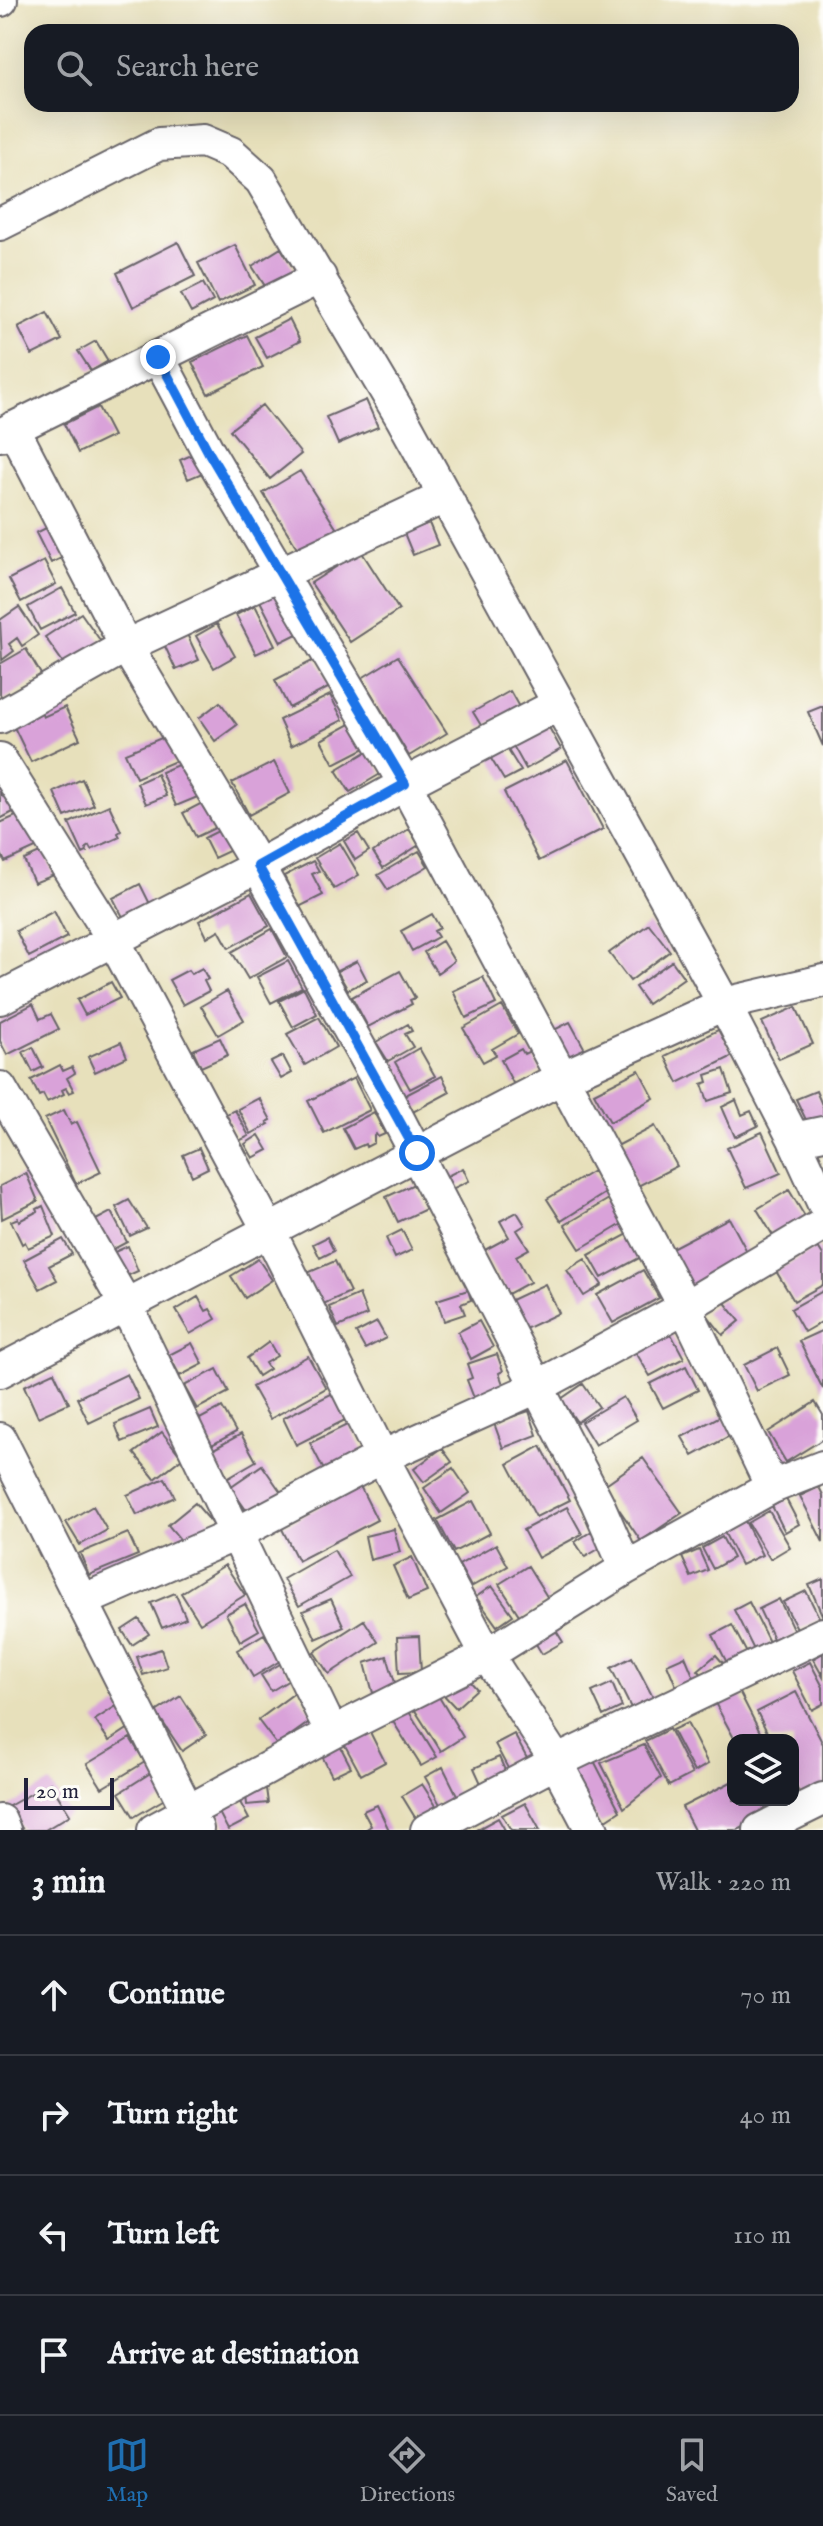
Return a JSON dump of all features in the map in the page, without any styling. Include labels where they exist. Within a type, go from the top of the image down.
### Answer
[{"type":"street","points":[[0,224],[159,144],[203,141],[231,153],[261,180],[402,418],[724,1004],[809,1136],[823,1202]]},
{"type":"street","points":[[320,277],[7,431],[126,646],[258,866],[417,1153],[597,1502],[626,1568]]},
{"type":"street","points":[[158,357],[209,453],[405,784],[685,1307],[772,1487]]},
{"type":"street","points":[[0,717],[126,646],[444,497]]},
{"type":"street","points":[[0,998],[258,866],[405,784],[557,705]]},
{"type":"street","points":[[0,759],[113,939],[269,1231],[382,1457],[487,1655],[556,1762],[592,1830]]},
{"type":"street","points":[[0,1371],[563,1077],[724,1004],[823,981]]},
{"type":"street","points":[[0,1088],[126,1305],[332,1733]]},
{"type":"street","points":[[82,1601],[236,1534],[382,1457],[537,1387],[685,1307],[823,1225]]},
{"type":"street","points":[[0,1439],[193,1821]]},
{"type":"street","points":[[154,1830],[193,1821],[332,1733],[487,1655],[626,1568],[772,1487],[823,1467]]},
{"type":"street","points":[[427,1830],[556,1762],[823,1634]]},
{"type":"street","points":[[760,1830],[823,1799]]},
{"type":"street","points":[[0,1821],[4,1830]]},
{"type":"building","points":[[178,242],[195,276],[133,307],[117,273]]},
{"type":"building","points":[[235,245],[255,285],[218,303],[198,263]]},
{"type":"building","points":[[281,248],[295,271],[267,289],[252,266]]},
{"type":"building","points":[[203,283],[213,301],[191,313],[181,294]]},
{"type":"building","points":[[47,312],[62,340],[32,355],[18,327]]},
{"type":"building","points":[[289,319],[300,341],[267,358],[255,337]]},
{"type":"building","points":[[247,335],[263,367],[208,394],[192,362]]},
{"type":"building","points":[[96,341],[108,361],[91,371],[78,351]]},
{"type":"building","points":[[366,400],[378,427],[338,444],[326,417]]},
{"type":"building","points":[[262,405],[301,454],[270,479],[230,430]]},
{"type":"building","points":[[98,407],[113,436],[78,453],[64,424]]},
{"type":"building","points":[[203,450],[212,469],[188,479],[180,460]]},
{"type":"building","points":[[300,471],[338,531],[301,554],[263,493]]},
{"type":"building","points":[[429,523],[438,545],[413,555],[404,533]]},
{"type":"building","points":[[50,526],[66,556],[51,563],[36,533]]},
{"type":"building","points":[[361,551],[399,610],[350,642],[311,583]]},
{"type":"building","points":[[44,561],[56,584],[21,602],[9,579]]},
{"type":"building","points":[[62,588],[75,612],[40,630],[28,607]]},
{"type":"building","points":[[282,590],[303,631],[281,642],[260,601]]},
{"type":"building","points":[[255,605],[275,645],[256,654],[236,615]]},
{"type":"building","points":[[19,607],[38,635],[22,646],[17,638],[9,644],[14,651],[2,660],[0,620]]},
{"type":"building","points":[[81,613],[102,643],[67,668],[45,637]]},
{"type":"building","points":[[217,624],[235,656],[214,668],[196,636]]},
{"type":"building","points":[[186,632],[199,660],[176,670],[163,642]]},
{"type":"building","points":[[26,649],[42,676],[3,700],[0,694],[0,664]]},
{"type":"building","points":[[398,656],[447,733],[409,756],[362,678]]},
{"type":"building","points":[[316,659],[330,687],[289,708],[275,680]]},
{"type":"building","points":[[510,691],[519,707],[482,727],[473,712]]},
{"type":"building","points":[[330,695],[343,720],[291,746],[279,720]]},
{"type":"building","points":[[220,702],[237,725],[215,741],[199,718]]},
{"type":"building","points":[[823,706],[823,746],[808,712]]},
{"type":"building","points":[[65,707],[80,739],[31,762],[12,723],[40,710],[43,717]]},
{"type":"building","points":[[546,722],[561,749],[526,769],[511,742]]},
{"type":"building","points":[[352,723],[365,748],[334,764],[321,740]]},
{"type":"building","points":[[176,732],[187,756],[136,778],[125,753]]},
{"type":"building","points":[[506,747],[521,771],[504,780],[490,757]]},
{"type":"building","points":[[368,751],[382,773],[350,792],[336,770]]},
{"type":"building","points":[[567,760],[603,829],[539,861],[504,792]]},
{"type":"building","points":[[185,762],[200,796],[176,806],[161,772]]},
{"type":"building","points":[[274,762],[290,793],[249,815],[232,783]]},
{"type":"building","points":[[157,774],[166,796],[146,804],[137,783]]},
{"type":"building","points":[[82,779],[94,805],[65,817],[54,792]]},
{"type":"building","points":[[0,787],[15,811],[0,819]]},
{"type":"building","points":[[204,802],[217,827],[196,837],[183,813]]},
{"type":"building","points":[[109,805],[121,831],[118,833],[120,837],[91,850],[89,846],[83,854],[69,823]]},
{"type":"building","points":[[25,812],[40,846],[5,862],[0,851],[0,823]]},
{"type":"building","points":[[222,829],[231,850],[214,858],[204,838]]},
{"type":"building","points":[[409,829],[419,845],[383,868],[373,852]]},
{"type":"building","points":[[358,833],[369,851],[355,860],[344,841]]},
{"type":"building","points":[[340,843],[359,875],[334,889],[315,858]]},
{"type":"building","points":[[44,851],[54,875],[34,883],[24,860]]},
{"type":"building","points":[[419,851],[428,866],[388,890],[378,875]]},
{"type":"building","points":[[313,861],[319,871],[312,874],[323,895],[299,907],[284,876]]},
{"type":"building","points":[[140,884],[150,904],[123,917],[113,898]]},
{"type":"building","points":[[251,893],[269,926],[229,948],[219,930],[207,937],[199,921]]},
{"type":"building","points":[[54,911],[67,937],[29,957],[16,931]]},
{"type":"building","points":[[432,914],[440,928],[434,931],[438,937],[412,951],[401,931]]},
{"type":"building","points":[[649,924],[670,951],[630,981],[609,953]]},
{"type":"building","points":[[272,929],[287,957],[248,979],[232,952]]},
{"type":"building","points":[[442,941],[454,961],[437,973],[424,952]]},
{"type":"building","points":[[288,961],[302,987],[271,1003],[257,977]]},
{"type":"building","points":[[357,961],[367,980],[348,990],[337,971]]},
{"type":"building","points":[[672,961],[684,978],[647,1004],[635,987]]},
{"type":"building","points":[[202,968],[208,979],[204,981],[209,991],[183,1005],[169,980],[188,970],[191,974]]},
{"type":"building","points":[[400,971],[415,998],[410,1000],[412,1004],[368,1027],[352,997]]},
{"type":"building","points":[[483,977],[496,1004],[466,1018],[453,991]]},
{"type":"building","points":[[111,982],[120,998],[85,1015],[77,1000]]},
{"type":"building","points":[[304,988],[317,1014],[293,1027],[279,1001]]},
{"type":"building","points":[[227,991],[244,1020],[218,1035],[201,1006]]},
{"type":"building","points":[[33,1004],[40,1019],[51,1014],[59,1029],[7,1055],[0,1041],[0,1021]]},
{"type":"building","points":[[502,1006],[518,1034],[492,1049],[496,1055],[483,1062],[463,1028]]},
{"type":"building","points":[[796,1007],[813,1044],[779,1059],[762,1022]]},
{"type":"building","points":[[319,1017],[336,1047],[305,1065],[287,1034]]},
{"type":"building","points":[[570,1022],[586,1051],[570,1059],[554,1030]]},
{"type":"building","points":[[408,1024],[412,1031],[405,1034],[413,1047],[388,1061],[376,1042]]},
{"type":"building","points":[[720,1029],[733,1056],[678,1083],[665,1056]]},
{"type":"building","points":[[220,1038],[228,1055],[201,1067],[193,1050]]},
{"type":"building","points":[[121,1042],[127,1057],[95,1072],[88,1057]]},
{"type":"building","points":[[33,1047],[43,1067],[33,1072],[23,1052]]},
{"type":"building","points":[[419,1048],[435,1076],[410,1089],[395,1062]]},
{"type":"building","points":[[521,1049],[524,1054],[530,1051],[540,1071],[514,1085],[501,1060]]},
{"type":"building","points":[[283,1056],[292,1073],[281,1079],[271,1062]]},
{"type":"building","points":[[60,1065],[63,1071],[72,1067],[75,1073],[67,1078],[74,1091],[69,1093],[66,1088],[62,1090],[64,1094],[47,1102],[43,1094],[39,1096],[31,1080]]},
{"type":"building","points":[[724,1069],[732,1093],[708,1101],[702,1084],[708,1082],[706,1075]]},
{"type":"building","points":[[639,1070],[654,1098],[610,1122],[594,1093]]},
{"type":"building","points":[[442,1076],[450,1092],[411,1113],[402,1097]]},
{"type":"building","points":[[354,1078],[370,1110],[324,1133],[308,1101]]},
{"type":"building","points":[[816,1091],[823,1107],[823,1116],[807,1122],[796,1099]]},
{"type":"building","points":[[259,1098],[271,1120],[251,1134],[238,1109]]},
{"type":"building","points":[[736,1100],[742,1115],[751,1111],[758,1126],[735,1137],[722,1107]]},
{"type":"building","points":[[64,1110],[71,1125],[77,1122],[101,1172],[76,1184],[45,1119]]},
{"type":"building","points":[[235,1110],[249,1136],[239,1141],[226,1114]]},
{"type":"building","points":[[374,1112],[385,1134],[378,1137],[376,1134],[374,1143],[354,1149],[343,1128]]},
{"type":"building","points":[[655,1126],[677,1166],[638,1186],[617,1146]]},
{"type":"building","points":[[762,1132],[781,1173],[746,1188],[727,1148]]},
{"type":"building","points":[[259,1135],[268,1150],[253,1158],[245,1144]]},
{"type":"building","points":[[199,1148],[208,1168],[192,1176],[183,1155]]},
{"type":"building","points":[[463,1168],[469,1181],[452,1189],[447,1176]]},
{"type":"building","points":[[593,1171],[607,1192],[561,1221],[547,1199]]},
{"type":"building","points":[[26,1173],[38,1201],[2,1219],[0,1186]]},
{"type":"building","points":[[414,1184],[426,1209],[398,1222],[386,1197]]},
{"type":"building","points":[[789,1190],[810,1225],[778,1244],[757,1209]]},
{"type":"building","points":[[614,1196],[629,1220],[580,1249],[565,1225]]},
{"type":"building","points":[[129,1200],[147,1228],[130,1236],[116,1207]]},
{"type":"building","points":[[43,1206],[55,1236],[28,1248],[25,1242],[22,1244],[11,1221],[18,1218],[19,1221]]},
{"type":"building","points":[[111,1212],[127,1242],[110,1251],[94,1221]]},
{"type":"building","points":[[517,1212],[525,1225],[517,1230],[529,1249],[516,1256],[530,1282],[508,1294],[483,1251],[509,1237],[500,1221]]},
{"type":"building","points":[[729,1218],[749,1255],[687,1287],[668,1250]]},
{"type":"building","points":[[402,1230],[412,1250],[395,1258],[386,1238]]},
{"type":"building","points":[[630,1233],[643,1256],[602,1278],[589,1255]]},
{"type":"building","points":[[327,1237],[334,1251],[320,1258],[313,1244]]},
{"type":"building","points":[[63,1239],[72,1254],[49,1266],[57,1280],[40,1289],[24,1260]]},
{"type":"building","points":[[128,1246],[138,1271],[120,1279],[110,1254]]},
{"type":"building","points":[[818,1247],[823,1255],[823,1285],[794,1301],[776,1271]]},
{"type":"building","points":[[258,1259],[272,1280],[245,1298],[231,1276]]},
{"type":"building","points":[[585,1259],[602,1285],[584,1296],[567,1270]]},
{"type":"building","points":[[335,1261],[350,1292],[319,1306],[305,1274]]},
{"type":"building","points":[[643,1270],[659,1298],[613,1323],[597,1295]]},
{"type":"building","points":[[545,1284],[559,1313],[523,1330],[509,1301]]},
{"type":"building","points":[[468,1290],[471,1300],[461,1304],[465,1314],[444,1321],[437,1300]]},
{"type":"building","points":[[823,1291],[823,1321],[804,1332],[791,1309]]},
{"type":"building","points":[[359,1294],[367,1315],[338,1327],[329,1307]]},
{"type":"building","points":[[198,1297],[206,1311],[210,1309],[216,1319],[190,1334],[176,1310]]},
{"type":"building","points":[[722,1299],[740,1321],[723,1335],[705,1312]]},
{"type":"building","points":[[479,1321],[493,1347],[471,1359],[458,1332]]},
{"type":"building","points":[[377,1322],[386,1338],[365,1349],[356,1333]]},
{"type":"building","points":[[823,1330],[823,1389],[799,1341]]},
{"type":"building","points":[[670,1332],[684,1358],[650,1376],[635,1351]]},
{"type":"building","points":[[269,1342],[277,1356],[265,1363],[269,1369],[258,1376],[247,1358]]},
{"type":"building","points":[[192,1343],[203,1364],[180,1376],[169,1355]]},
{"type":"building","points":[[777,1348],[790,1375],[757,1391],[744,1365]]},
{"type":"building","points":[[497,1354],[504,1387],[474,1398],[467,1380],[472,1378],[467,1364]]},
{"type":"building","points":[[308,1356],[326,1388],[270,1419],[252,1387]]},
{"type":"building","points":[[686,1366],[698,1390],[663,1408],[650,1384]]},
{"type":"building","points":[[217,1369],[229,1392],[197,1409],[184,1386]]},
{"type":"building","points":[[54,1372],[69,1403],[38,1417],[24,1386]]},
{"type":"building","points":[[127,1374],[139,1399],[89,1423],[77,1398]]},
{"type":"building","points":[[583,1384],[599,1407],[577,1422],[561,1399]]},
{"type":"building","points":[[333,1393],[347,1419],[296,1445],[283,1418]]},
{"type":"building","points":[[623,1397],[637,1420],[595,1445],[581,1422]]},
{"type":"building","points":[[815,1402],[823,1415],[823,1439],[786,1462],[768,1432]]},
{"type":"building","points":[[222,1407],[236,1432],[210,1446],[196,1421]]},
{"type":"building","points":[[150,1409],[158,1427],[122,1442],[115,1424]]},
{"type":"building","points":[[529,1411],[537,1435],[503,1448],[494,1423]]},
{"type":"building","points":[[722,1415],[733,1434],[693,1456],[682,1437]]},
{"type":"building","points":[[349,1424],[367,1459],[328,1478],[310,1443]]},
{"type":"building","points":[[162,1432],[182,1458],[155,1479],[134,1453]]},
{"type":"building","points":[[241,1434],[256,1461],[225,1479],[210,1451]]},
{"type":"building","points":[[541,1446],[570,1500],[536,1517],[508,1464]]},
{"type":"building","points":[[442,1448],[452,1462],[424,1482],[414,1469]]},
{"type":"building","points":[[643,1458],[682,1513],[641,1541],[603,1486]]},
{"type":"building","points":[[262,1465],[283,1495],[251,1517],[230,1487]]},
{"type":"building","points":[[453,1468],[470,1493],[441,1513],[424,1488]]},
{"type":"building","points":[[165,1478],[175,1497],[137,1515],[127,1495]]},
{"type":"building","points":[[360,1486],[377,1520],[298,1561],[281,1527]]},
{"type":"building","points":[[819,1487],[823,1495],[823,1542],[800,1496]]},
{"type":"building","points":[[786,1499],[799,1524],[785,1532],[772,1506]]},
{"type":"building","points":[[473,1501],[490,1533],[454,1552],[437,1520]]},
{"type":"building","points":[[195,1503],[225,1538],[198,1561],[168,1525]]},
{"type":"building","points":[[93,1506],[107,1530],[80,1545],[66,1522]]},
{"type":"building","points":[[567,1507],[582,1534],[538,1558],[523,1530]]},
{"type":"building","points":[[769,1511],[790,1547],[770,1559],[748,1523]]},
{"type":"building","points":[[745,1521],[762,1555],[741,1565],[724,1532]]},
{"type":"building","points":[[394,1529],[400,1552],[370,1560],[365,1536]]},
{"type":"building","points":[[592,1531],[602,1547],[585,1557],[575,1542]]},
{"type":"building","points":[[128,1533],[138,1555],[89,1575],[80,1553]]},
{"type":"building","points":[[722,1537],[733,1558],[713,1569],[702,1548]]},
{"type":"building","points":[[496,1544],[508,1566],[471,1587],[459,1565]]},
{"type":"building","points":[[334,1550],[350,1577],[299,1606],[283,1579]]},
{"type":"building","points":[[699,1550],[708,1570],[691,1577],[682,1557]]},
{"type":"building","points":[[412,1557],[427,1592],[408,1600],[393,1566]]},
{"type":"building","points":[[225,1565],[245,1595],[200,1623],[181,1593]]},
{"type":"building","points":[[528,1566],[549,1600],[521,1618],[499,1584]]},
{"type":"building","points":[[823,1579],[823,1617],[809,1585]]},
{"type":"building","points":[[492,1586],[513,1615],[497,1626],[476,1597]]},
{"type":"building","points":[[806,1591],[820,1619],[798,1630],[783,1602]]},
{"type":"building","points":[[175,1593],[186,1618],[162,1628],[151,1603]]},
{"type":"building","points":[[331,1599],[344,1627],[316,1639],[303,1611]]},
{"type":"building","points":[[779,1599],[796,1635],[776,1645],[759,1609]]},
{"type":"building","points":[[749,1602],[771,1646],[756,1654],[734,1610]]},
{"type":"building","points":[[245,1604],[259,1630],[240,1641],[226,1614]]},
{"type":"building","points":[[139,1619],[149,1634],[132,1645],[122,1630]]},
{"type":"building","points":[[364,1620],[378,1642],[329,1674],[314,1652]]},
{"type":"building","points":[[550,1621],[563,1642],[542,1654],[530,1634]]},
{"type":"building","points":[[732,1625],[749,1657],[729,1667],[713,1635]]},
{"type":"building","points":[[264,1634],[280,1661],[253,1677],[237,1650]]},
{"type":"building","points":[[419,1636],[421,1672],[399,1673],[397,1637]]},
{"type":"building","points":[[161,1649],[167,1667],[143,1675],[137,1657]]},
{"type":"building","points":[[823,1653],[823,1677],[813,1659]]},
{"type":"building","points":[[716,1655],[723,1663],[705,1678],[698,1670]]},
{"type":"building","points":[[387,1656],[396,1686],[373,1693],[365,1663]]},
{"type":"building","points":[[685,1656],[697,1685],[679,1693],[667,1664]]},
{"type":"building","points":[[632,1657],[656,1703],[634,1714],[611,1668]]},
{"type":"building","points":[[810,1662],[823,1687],[823,1704],[812,1710],[792,1671]]},
{"type":"building","points":[[282,1663],[291,1679],[271,1691],[261,1675]]},
{"type":"building","points":[[461,1671],[477,1689],[456,1708],[440,1691]]},
{"type":"building","points":[[612,1683],[622,1707],[603,1716],[592,1692]]},
{"type":"building","points":[[433,1687],[463,1737],[441,1751],[409,1701]]},
{"type":"building","points":[[739,1691],[761,1734],[732,1734],[715,1703]]},
{"type":"building","points":[[296,1692],[315,1718],[277,1745],[258,1720]]},
{"type":"building","points":[[796,1692],[823,1744],[823,1790],[803,1800],[799,1792],[799,1734],[768,1734],[757,1712]]},
{"type":"building","points":[[181,1696],[206,1735],[182,1751],[156,1712]]},
{"type":"building","points":[[403,1702],[437,1757],[421,1766],[387,1712]]},
{"type":"building","points":[[118,1705],[132,1726],[109,1741],[95,1720]]},
{"type":"building","points":[[687,1723],[708,1764],[694,1772],[672,1730]]},
{"type":"building","points":[[367,1726],[385,1762],[361,1775],[342,1740]]},
{"type":"building","points":[[669,1729],[692,1774],[669,1786],[645,1741]]},
{"type":"building","points":[[514,1734],[530,1764],[511,1774],[495,1744]]},
{"type":"building","points":[[130,1738],[145,1762],[102,1788],[87,1764]]},
{"type":"building","points":[[337,1740],[351,1767],[332,1776],[319,1750]]},
{"type":"building","points":[[644,1745],[661,1778],[624,1808],[601,1763]]},
{"type":"building","points":[[590,1753],[620,1811],[600,1824],[565,1768]]},
{"type":"building","points":[[499,1757],[509,1779],[484,1790],[474,1768]]},
{"type":"building","points":[[443,1767],[460,1801],[443,1810],[425,1777]]},
{"type":"building","points":[[152,1772],[168,1797],[134,1817],[119,1793]]},
{"type":"building","points":[[265,1781],[268,1803],[247,1805],[245,1784]]},
{"type":"building","points":[[50,1783],[70,1815],[45,1830],[23,1830],[9,1806]]},
{"type":"building","points":[[422,1784],[440,1812],[419,1824],[402,1796]]},
{"type":"building","points":[[727,1784],[727,1806],[768,1806],[772,1813],[738,1830],[694,1830],[682,1807]]},
{"type":"building","points":[[234,1791],[249,1819],[228,1830],[213,1801]]},
{"type":"building","points":[[525,1803],[540,1830],[511,1830],[502,1815]]},
{"type":"building","points":[[377,1805],[389,1830],[365,1830],[371,1826],[363,1811]]},
{"type":"building","points":[[498,1818],[505,1830],[476,1830]]},
{"type":"route","points":[[158,357],[209,453],[405,784],[258,866],[417,1153]]}]
